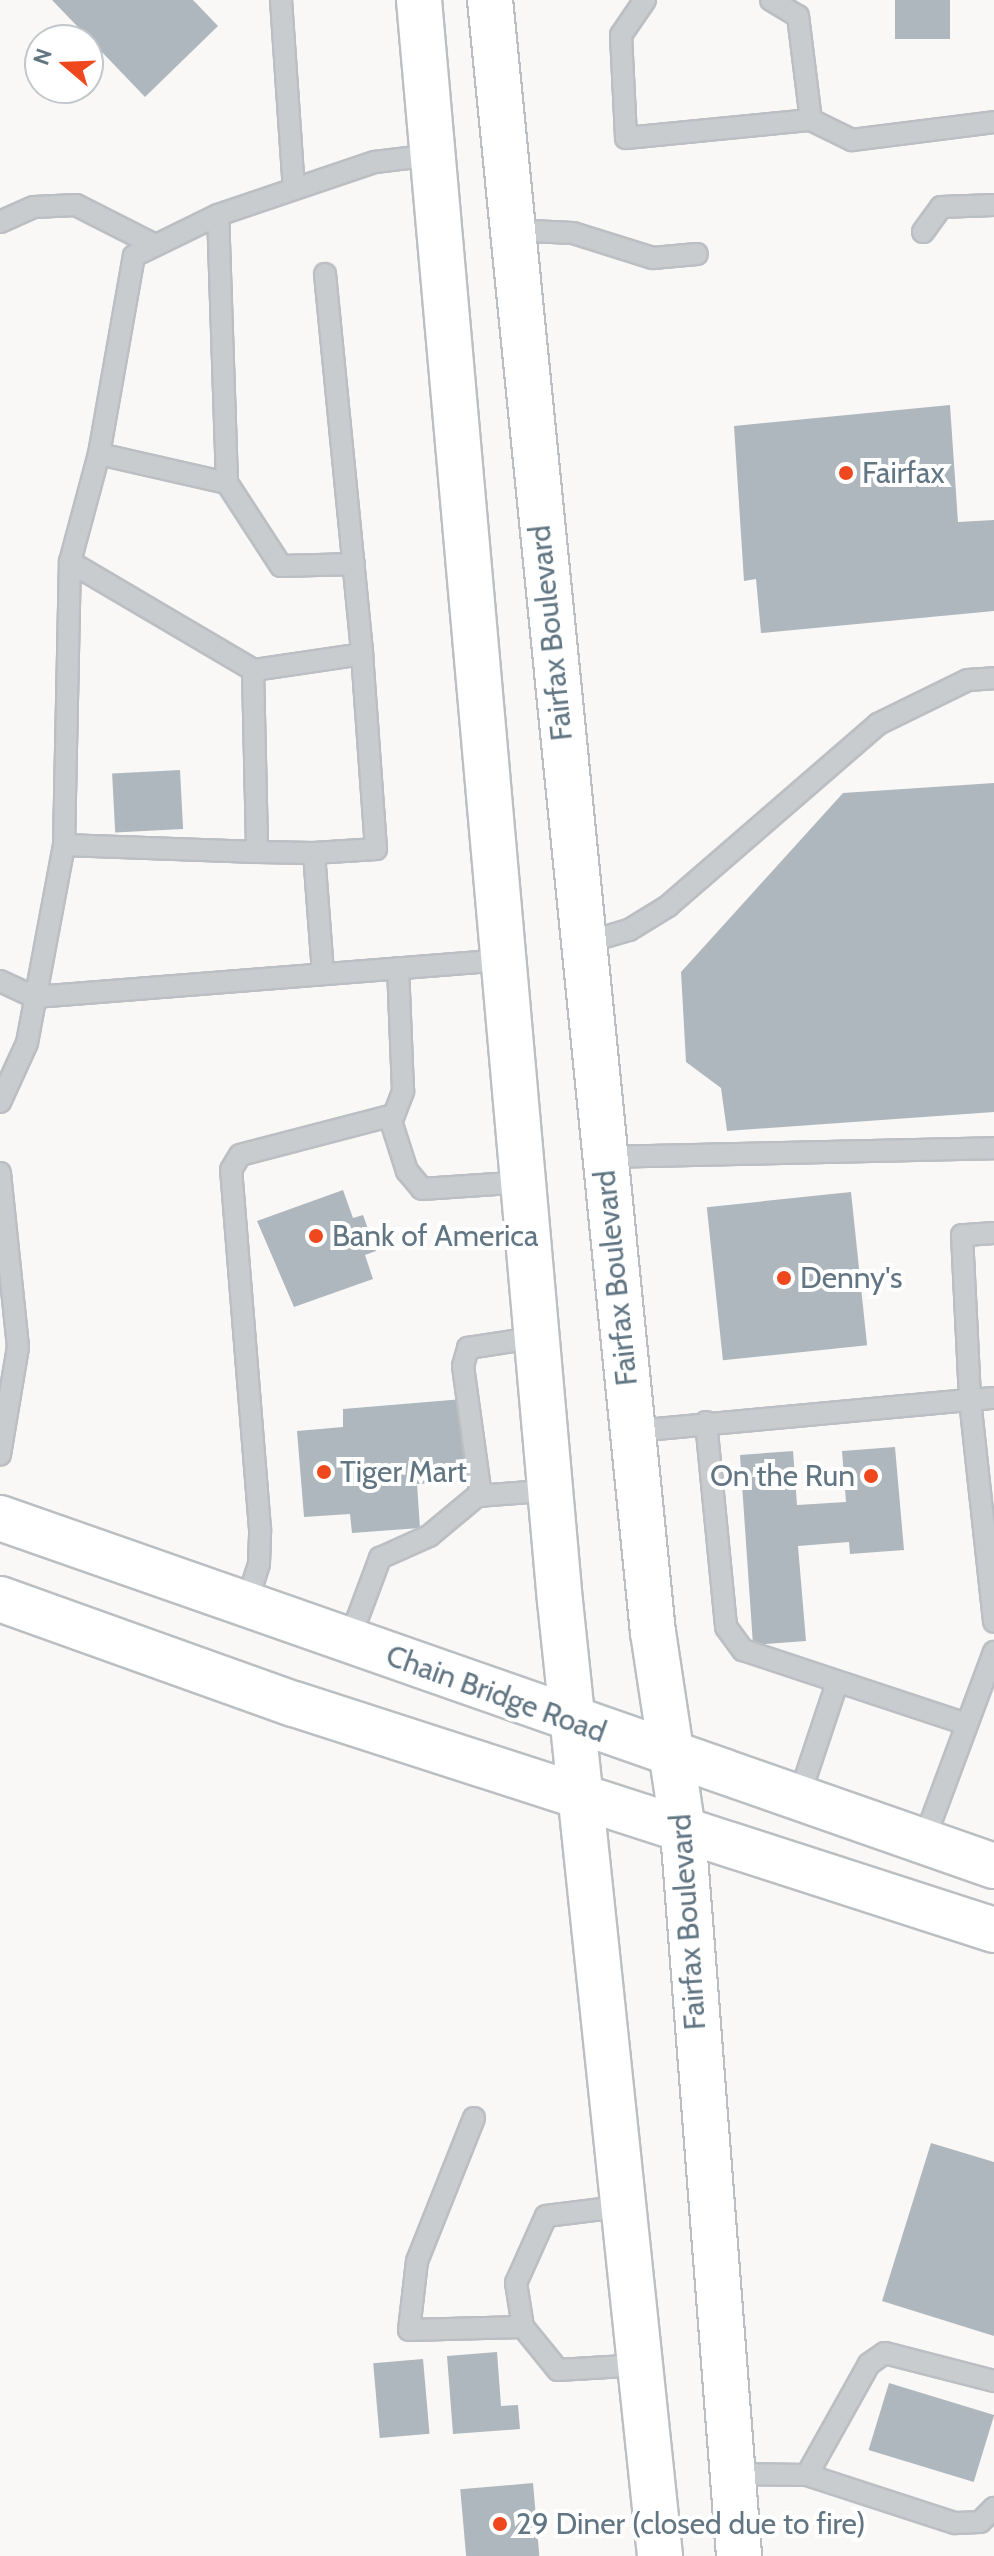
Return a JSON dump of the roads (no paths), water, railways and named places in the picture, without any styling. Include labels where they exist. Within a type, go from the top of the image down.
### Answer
[{"type":"main road","points":[[419,0],[556,1490],[560,1601],[578,1725],[660,2556]]},
{"type":"main road","name":"Fairfax Boulevard","points":[[490,0],[581,944],[653,1632],[675,1759],[683,1831],[739,2556]]},
{"type":"main road","name":"Chain Bridge Road","points":[[0,1518],[675,1759],[994,1866]]},
{"type":"main road","points":[[0,1599],[294,1704],[585,1795],[683,1831],[994,1930]]},
{"type":"lane","points":[[281,0],[294,189]]},
{"type":"lane","points":[[645,0],[621,35],[626,138],[811,120],[852,140],[994,122]]},
{"type":"lane","points":[[771,0],[798,16],[811,120]]},
{"type":"lane","points":[[0,1102],[27,1043],[64,845],[70,562],[99,454],[134,256],[151,243],[218,215],[294,189],[375,162],[433,155]]},
{"type":"lane","points":[[0,222],[34,207],[76,205],[151,243]]},
{"type":"lane","points":[[923,232],[941,207],[994,205]]},
{"type":"lane","points":[[218,215],[227,483],[281,566],[354,564]]},
{"type":"lane","points":[[510,230],[573,233],[653,258],[697,254]]},
{"type":"lane","points":[[64,845],[314,853],[376,849],[362,654],[325,274]]},
{"type":"lane","points":[[99,454],[227,483]]},
{"type":"lane","points":[[70,562],[253,670],[362,654]]},
{"type":"lane","points":[[253,670],[257,852]]},
{"type":"lane","points":[[581,944],[629,930],[668,906],[878,724],[968,680],[994,678]]},
{"type":"lane","points":[[314,853],[323,974]]},
{"type":"lane","points":[[0,981],[35,997],[506,960]]},
{"type":"lane","points":[[398,968],[403,1091],[390,1118],[407,1171],[422,1189],[528,1181]]},
{"type":"lane","points":[[246,1605],[259,1564],[260,1529],[231,1170],[240,1155],[390,1118]]},
{"type":"lane","points":[[603,1157],[994,1148]]},
{"type":"lane","points":[[0,1173],[18,1347],[0,1454]]},
{"type":"lane","points":[[994,1233],[962,1235],[970,1400],[988,1505],[994,1622]]},
{"type":"lane","points":[[481,1496],[463,1366],[468,1348],[542,1337]]},
{"type":"lane","points":[[634,1431],[994,1398]]},
{"type":"lane","points":[[706,1422],[726,1627],[743,1650],[964,1723]]},
{"type":"lane","points":[[349,1641],[380,1558],[429,1536],[481,1496],[556,1490]]},
{"type":"lane","points":[[923,1843],[964,1723],[994,1652]]},
{"type":"lane","points":[[798,1800],[837,1683]]},
{"type":"lane","points":[[474,2118],[417,2261],[409,2330],[523,2327]]},
{"type":"lane","points":[[626,2206],[546,2216],[516,2283],[523,2327],[558,2370],[642,2365]]},
{"type":"lane","points":[[807,2475],[869,2364],[885,2353],[994,2381]]},
{"type":"lane","points":[[734,2474],[807,2475],[955,2523],[980,2522],[994,2508]]},
{"type":"place","name":"Fairfax","points":[[846,473]]},
{"type":"place","name":"Bank of America","points":[[316,1236]]},
{"type":"place","name":"Denny's","points":[[784,1278]]},
{"type":"place","name":"Tiger Mart","points":[[324,1472]]},
{"type":"place","name":"On the Run","points":[[871,1476]]},
{"type":"place","name":"29 Diner (closed due to fire)","points":[[500,2524]]}]
